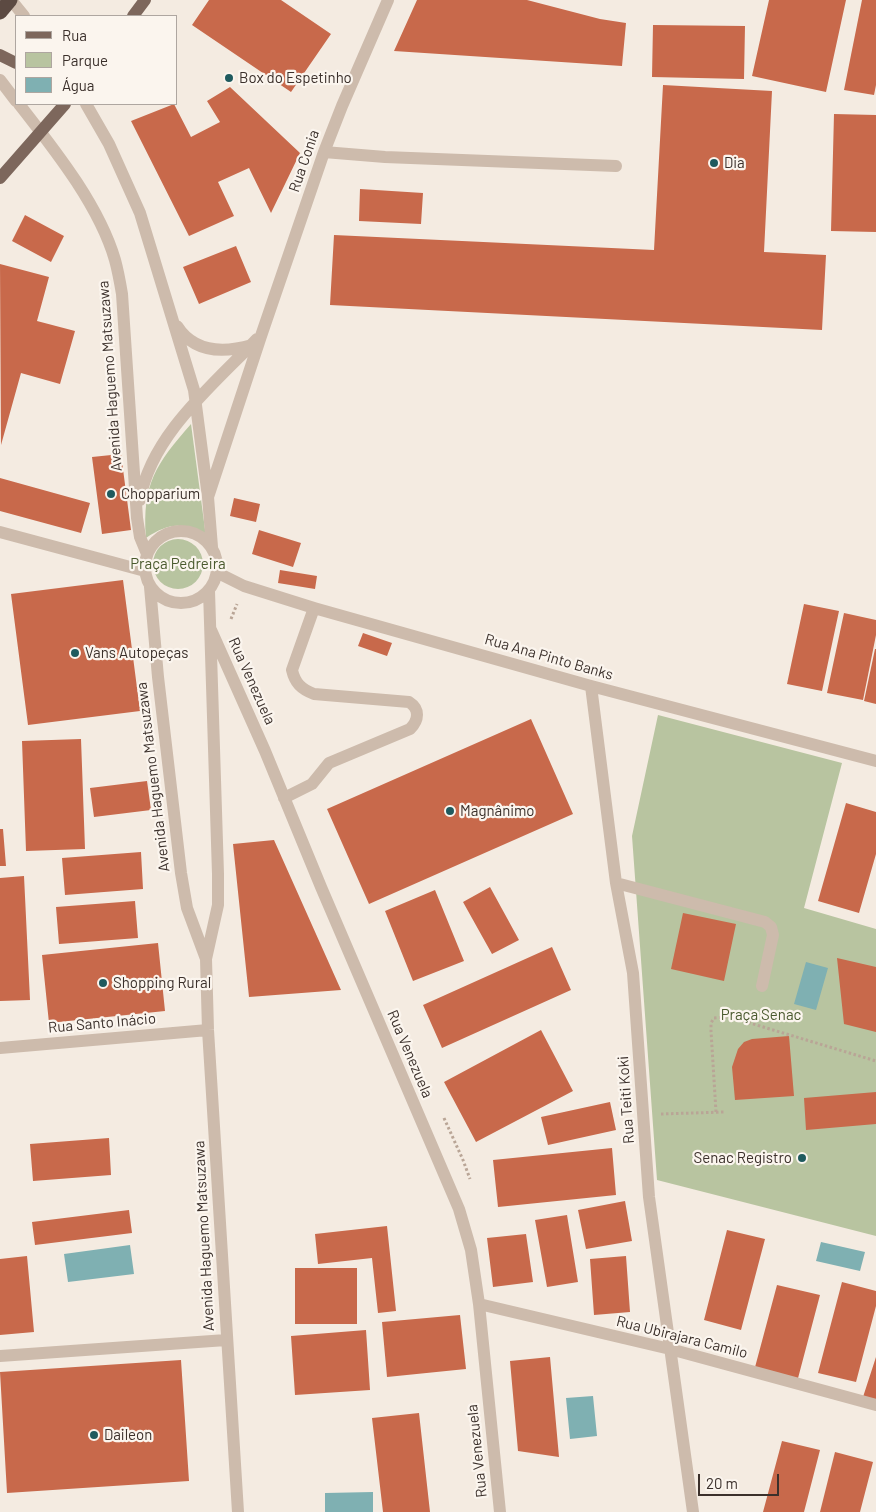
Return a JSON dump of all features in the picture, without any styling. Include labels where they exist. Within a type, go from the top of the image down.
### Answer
[{"type":"highway","points":[[0,12],[10,0]]},
{"type":"main road","points":[[134,15],[145,0]]},
{"type":"main road","points":[[0,54],[15,62]]},
{"type":"main road","points":[[0,178],[64,105]]},
{"type":"street","points":[[10,0],[23,15]]},
{"type":"street","name":"Rua Conia","points":[[208,497],[256,340],[324,152],[338,114],[388,0]]},
{"type":"street","points":[[0,80],[15,100]]},
{"type":"street","name":"Avenida Haguemo Matsuzawa","points":[[20,105],[41,132],[96,212],[116,261],[122,294],[137,518],[140,537],[147,554]]},
{"type":"street","points":[[87,105],[109,144],[140,213],[196,402],[212,546],[216,555],[218,573],[213,586],[196,601],[179,604],[162,598],[150,587],[145,571],[147,554],[161,536],[172,532],[194,533],[204,538],[212,546]]},
{"type":"street","points":[[324,152],[385,157],[616,166]]},
{"type":"street","points":[[173,320],[187,338],[194,344],[204,347],[222,351],[236,349],[256,340]]},
{"type":"street","name":"Rua Conia","points":[[137,518],[142,490],[158,450],[165,438],[196,402],[256,340]]},
{"type":"street","points":[[0,532],[145,571]]},
{"type":"street","name":"Rua Ana Pinto Banks","points":[[218,573],[244,586],[314,608],[591,686],[876,761]]},
{"type":"street","name":"Avenida Haguemo Matsuzawa","points":[[150,587],[158,677],[181,873],[187,908],[206,959]]},
{"type":"street","name":"Avenida Haguemo Matsuzawa","points":[[209,591],[212,630],[218,905],[206,959],[208,1030],[238,1512]]},
{"type":"street","points":[[284,798],[312,784],[329,763],[410,729],[416,722],[417,717],[416,708],[409,702],[314,694],[298,686],[292,670],[314,608]]},
{"type":"street","name":"Rua Venezuela","points":[[212,630],[459,1209],[471,1250],[479,1304],[500,1512]]},
{"type":"street","name":"Rua Teiti Koki","points":[[591,686],[616,883],[633,973],[649,1197],[693,1512]]},
{"type":"street","points":[[616,883],[765,922],[770,927],[773,936],[762,986]]},
{"type":"street","name":"Rua Santo Inácio","points":[[0,1048],[208,1030]]},
{"type":"street","name":"Rua Ubirajara Camilo","points":[[479,1304],[670,1349],[876,1404]]},
{"type":"street","points":[[0,1356],[226,1340]]},
{"type":"path","points":[[716,1112],[710,1023],[714,1018],[730,1017],[876,1061]]},
{"type":"path","points":[[643,1115],[724,1112]]},
{"type":"green space","points":[[191,424],[206,537],[190,528],[176,526],[162,529],[146,538],[146,503],[154,476],[160,463]]},
{"type":"green space","name":"Praça Pedreira","points":[[178,539],[187,541],[198,550],[203,564],[201,573],[192,584],[178,589],[169,587],[158,578],[153,564],[155,555],[164,544]]},
{"type":"green space","name":"Praça Senac","points":[[658,715],[842,763],[804,908],[876,929],[876,1236],[657,1180],[632,836]]},
{"type":"water","points":[[806,962],[828,968],[816,1010],[794,1004]]},
{"type":"water","points":[[821,1242],[865,1252],[860,1271],[816,1261]]},
{"type":"water","points":[[130,1245],[134,1274],[68,1282],[64,1254]]},
{"type":"water","points":[[593,1396],[597,1436],[570,1439],[566,1398]]},
{"type":"water","points":[[373,1492],[373,1512],[325,1512],[325,1493]]},
{"type":"building","points":[[209,0],[281,0],[331,34],[291,92],[192,25]]},
{"type":"building","points":[[417,0],[527,0],[600,19],[626,23],[622,66],[394,51]]},
{"type":"building","points":[[769,0],[846,0],[826,92],[752,76]]},
{"type":"building","points":[[862,0],[876,0],[876,85],[874,95],[844,90]]},
{"type":"building","points":[[653,25],[745,26],[744,79],[652,77]]},
{"type":"building","name":"Dia","points":[[663,85],[772,91],[764,252],[826,255],[822,330],[330,305],[334,235],[654,250]]},
{"type":"building","points":[[230,87],[300,153],[271,213],[249,168],[218,182],[234,216],[189,236],[131,121],[175,105],[191,137],[220,122],[207,101]]},
{"type":"building","points":[[834,114],[876,115],[876,232],[831,231]]},
{"type":"building","points":[[360,189],[423,193],[421,224],[359,221]]},
{"type":"building","points":[[25,215],[64,236],[51,262],[12,241]]},
{"type":"building","points":[[236,246],[251,282],[199,304],[183,267]]},
{"type":"building","points":[[0,264],[49,277],[37,321],[75,331],[60,384],[21,373],[1,445]]},
{"type":"building","name":"Chopparium","points":[[121,454],[131,530],[102,534],[92,457]]},
{"type":"building","points":[[0,478],[90,503],[81,533],[0,511]]},
{"type":"building","points":[[234,498],[260,504],[256,522],[230,516]]},
{"type":"building","points":[[259,530],[301,543],[293,567],[252,554]]},
{"type":"building","points":[[280,570],[317,576],[315,589],[278,583]]},
{"type":"building","name":"Vans Autopeças","points":[[123,580],[140,711],[28,725],[11,594]]},
{"type":"building","points":[[804,604],[839,611],[822,691],[787,684]]},
{"type":"building","points":[[844,613],[876,620],[876,635],[863,700],[827,693]]},
{"type":"building","points":[[363,633],[392,643],[387,656],[358,646]]},
{"type":"building","points":[[876,649],[876,704],[864,701]]},
{"type":"building","name":"Magnânimo","points":[[531,719],[573,814],[369,904],[327,809]]},
{"type":"building","points":[[81,739],[85,849],[26,851],[22,741]]},
{"type":"building","points":[[147,781],[151,810],[94,817],[90,788]]},
{"type":"building","points":[[846,803],[876,812],[876,854],[859,913],[818,901]]},
{"type":"building","points":[[0,829],[3,829],[6,866],[0,866]]},
{"type":"building","points":[[274,840],[341,990],[249,997],[233,844]]},
{"type":"building","points":[[141,852],[143,889],[65,895],[62,858]]},
{"type":"building","points":[[24,876],[30,1000],[0,1001],[0,878]]},
{"type":"building","points":[[490,887],[519,940],[492,954],[463,902]]},
{"type":"building","points":[[435,890],[464,961],[413,981],[385,911]]},
{"type":"building","points":[[135,901],[138,938],[59,944],[56,907]]},
{"type":"building","points":[[683,913],[736,924],[724,981],[671,969]]},
{"type":"building","name":"Shopping Rural","points":[[158,943],[165,1011],[49,1023],[42,955]]},
{"type":"building","points":[[552,947],[571,990],[442,1048],[423,1005]]},
{"type":"building","points":[[837,958],[876,967],[876,1032],[844,1024]]},
{"type":"building","points":[[541,1030],[573,1091],[476,1142],[444,1082]]},
{"type":"building","points":[[789,1036],[794,1096],[735,1100],[732,1067],[738,1049],[744,1042],[752,1039]]},
{"type":"building","points":[[876,1092],[876,1124],[806,1130],[804,1098]]},
{"type":"building","points":[[610,1102],[616,1130],[548,1145],[541,1117]]},
{"type":"building","points":[[109,1138],[111,1175],[33,1181],[30,1144]]},
{"type":"building","points":[[612,1148],[616,1195],[498,1207],[493,1160]]},
{"type":"building","points":[[625,1201],[632,1241],[586,1249],[578,1210]]},
{"type":"building","points":[[129,1210],[132,1233],[35,1245],[32,1222]]},
{"type":"building","points":[[567,1215],[578,1282],[547,1287],[535,1220]]},
{"type":"building","points":[[387,1226],[396,1311],[378,1313],[372,1258],[318,1264],[315,1234]]},
{"type":"building","points":[[727,1230],[765,1239],[741,1330],[704,1320]]},
{"type":"building","points":[[526,1234],[533,1282],[493,1287],[487,1238]]},
{"type":"building","points":[[27,1256],[34,1332],[0,1335],[0,1259]]},
{"type":"building","points":[[626,1256],[630,1312],[594,1315],[590,1259]]},
{"type":"building","points":[[295,1268],[357,1268],[357,1324],[295,1324]]},
{"type":"building","points":[[842,1282],[876,1291],[876,1306],[856,1382],[818,1373]]},
{"type":"building","points":[[777,1285],[820,1295],[797,1382],[754,1371]]},
{"type":"building","points":[[460,1315],[466,1369],[387,1377],[382,1322]]},
{"type":"building","points":[[366,1330],[370,1390],[295,1395],[291,1336]]},
{"type":"building","points":[[550,1357],[559,1457],[518,1451],[510,1361]]},
{"type":"building","points":[[876,1357],[876,1400],[863,1397]]},
{"type":"building","name":"Daileon","points":[[181,1360],[189,1481],[7,1493],[0,1372]]},
{"type":"building","points":[[419,1413],[430,1512],[383,1512],[372,1418]]},
{"type":"building","points":[[782,1441],[820,1450],[804,1512],[763,1512]]},
{"type":"building","points":[[835,1452],[873,1462],[860,1512],[820,1512]]},
{"type":"place","name":"Box do Espetinho","points":[[229,78]]},
{"type":"place","name":"Dia","points":[[714,163]]},
{"type":"place","name":"Chopparium","points":[[111,494]]},
{"type":"place","name":"Vans Autopeças","points":[[75,653]]},
{"type":"place","name":"Magnânimo","points":[[450,811]]},
{"type":"place","name":"Shopping Rural","points":[[103,983]]},
{"type":"place","name":"Senac Registro","points":[[802,1158]]},
{"type":"place","name":"Daileon","points":[[94,1435]]}]
